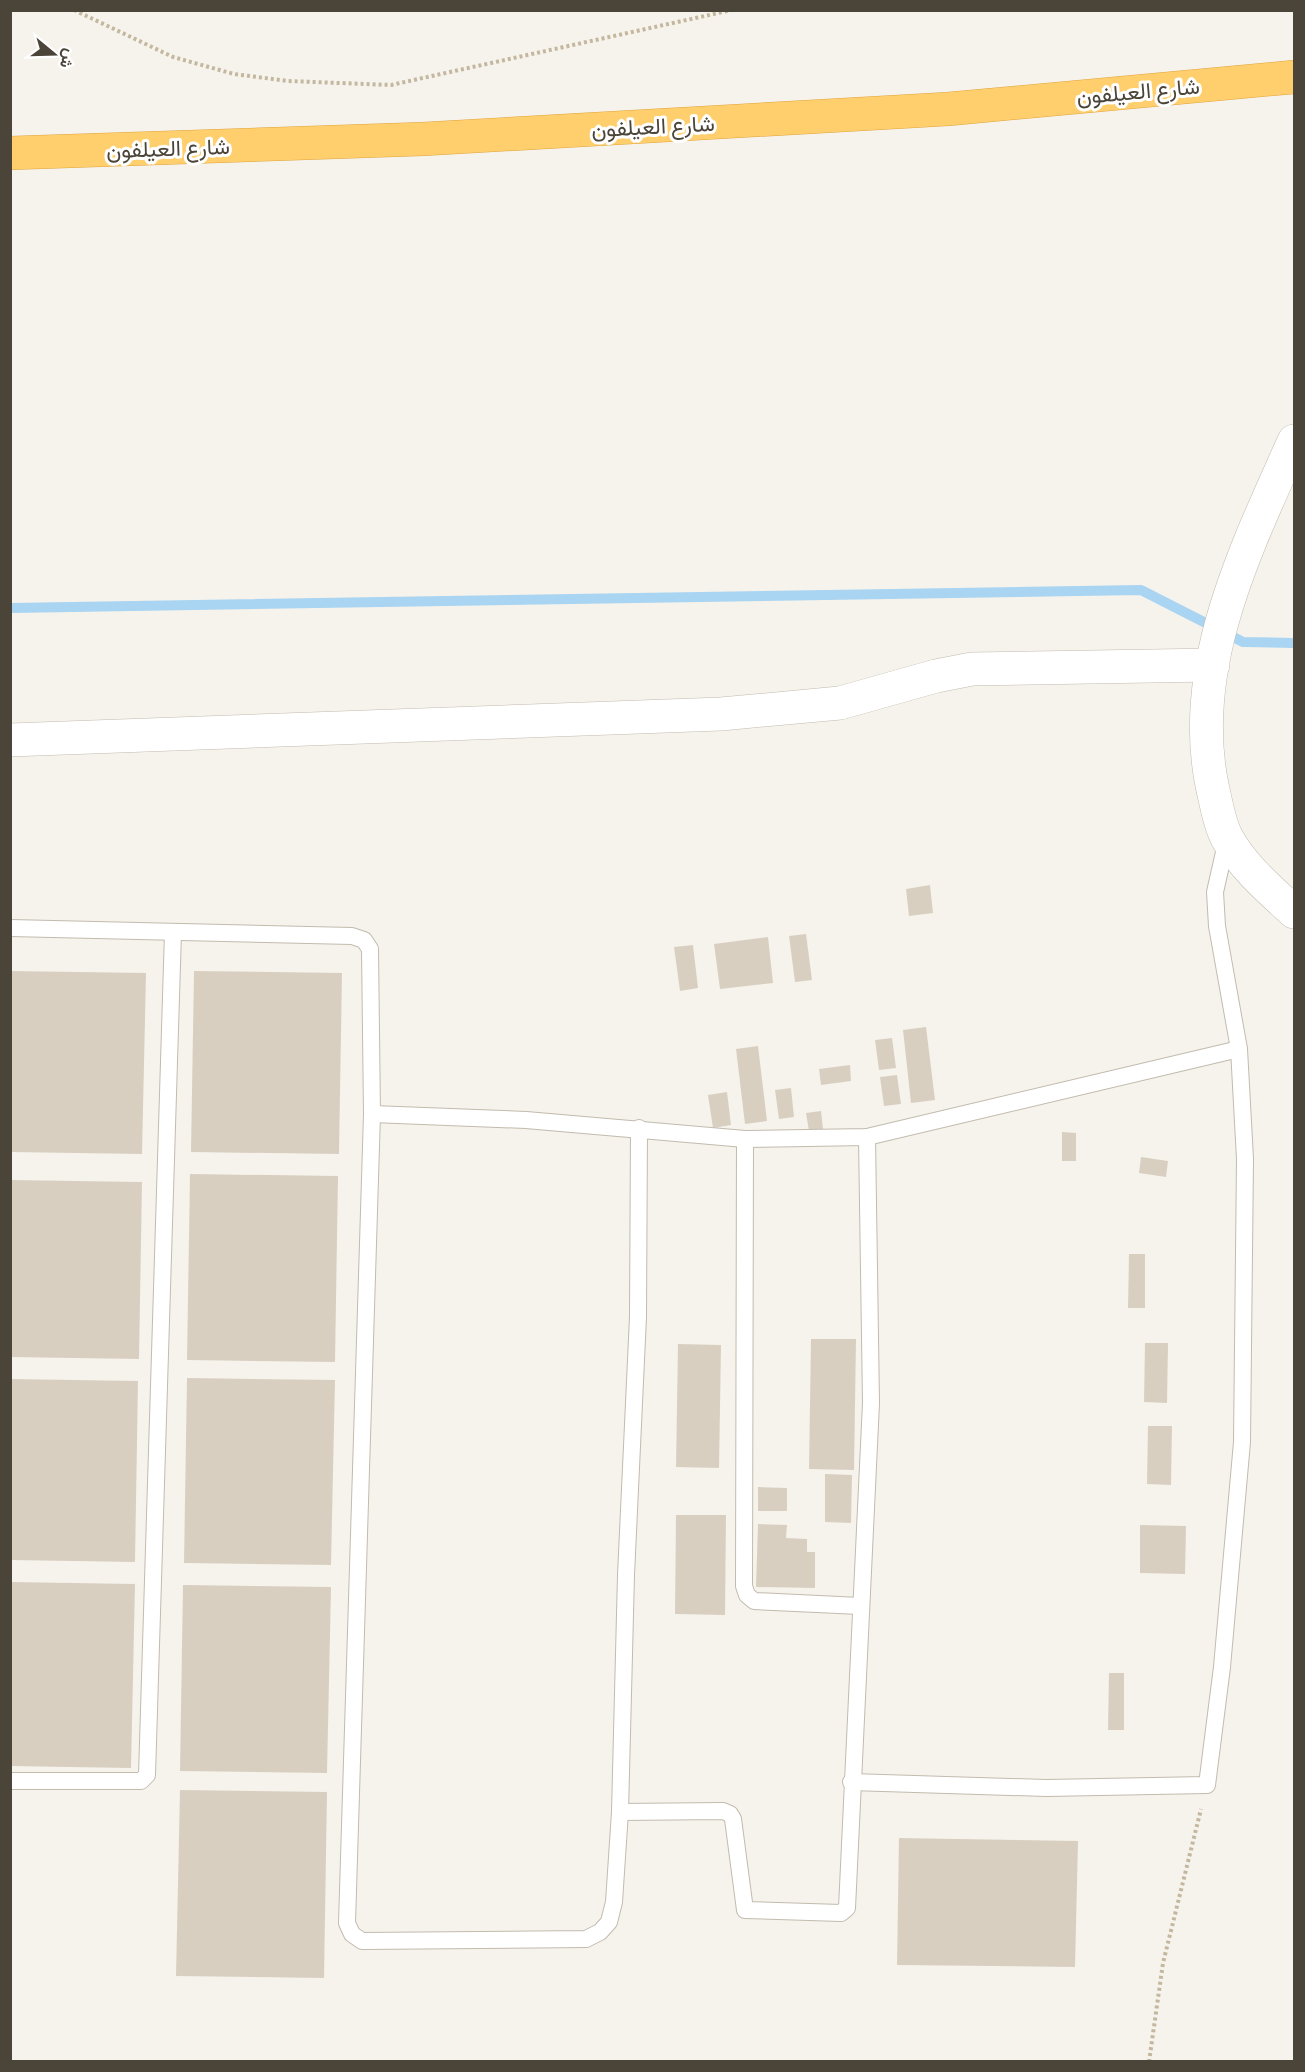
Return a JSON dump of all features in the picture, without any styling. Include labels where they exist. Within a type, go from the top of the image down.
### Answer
[{"type":"highway","name":"شارع العيلفون","points":[[10,153],[423,139],[924,110],[1294,77]]},
{"type":"street","points":[[1294,441],[1225,608],[1206,714],[1209,772],[1221,825],[1227,838],[1266,887],[1294,912]]},
{"type":"street","points":[[10,740],[721,714],[840,703],[936,676],[972,669],[1213,665]]},
{"type":"lane","points":[[851,1782],[1046,1788],[1207,1785],[1222,1666],[1242,1442],[1245,1159],[1239,1049],[1215,903],[1217,876],[1227,838]]},
{"type":"lane","points":[[10,928],[352,936],[364,940],[370,949],[372,1114],[347,1923],[352,1934],[362,1941],[586,1940],[600,1932],[609,1922],[614,1902],[620,1812],[626,1575],[638,1317],[639,1128]]},
{"type":"lane","points":[[10,1781],[141,1781],[147,1775],[173,932]]},
{"type":"lane","points":[[372,1114],[639,1128],[687,1136],[745,1140],[867,1137],[1239,1049]]},
{"type":"lane","points":[[620,1812],[723,1811],[730,1814],[733,1819],[745,1910],[841,1913],[847,1908],[851,1782],[872,1402],[867,1137]]},
{"type":"lane","points":[[745,1140],[744,1586],[747,1595],[754,1601],[860,1606]]},
{"type":"path","points":[[74,10],[173,57],[234,74],[288,81],[391,85],[732,10]]},
{"type":"path","points":[[1149,2061],[1163,1963],[1207,1785]]},
{"type":"building","points":[[930,885],[933,913],[909,916],[906,889]]},
{"type":"building","points":[[806,934],[812,980],[795,982],[789,936]]},
{"type":"building","points":[[768,937],[773,983],[720,989],[714,944]]},
{"type":"building","points":[[693,945],[698,988],[680,991],[674,947]]},
{"type":"building","points":[[10,971],[146,973],[142,1154],[10,1152]]},
{"type":"building","points":[[194,971],[342,973],[339,1154],[191,1152]]},
{"type":"building","points":[[926,1027],[935,1100],[911,1103],[903,1030]]},
{"type":"building","points":[[892,1038],[896,1068],[879,1070],[875,1040]]},
{"type":"building","points":[[758,1046],[767,1121],[745,1124],[736,1049]]},
{"type":"building","points":[[850,1065],[851,1081],[821,1085],[819,1069]]},
{"type":"building","points":[[897,1075],[901,1104],[884,1106],[880,1077]]},
{"type":"building","points":[[791,1088],[794,1117],[779,1119],[775,1090]]},
{"type":"building","points":[[727,1092],[731,1125],[713,1128],[708,1095]]},
{"type":"building","points":[[821,1111],[823,1129],[809,1131],[806,1113]]},
{"type":"building","points":[[1062,1132],[1076,1133],[1076,1161],[1062,1161]]},
{"type":"building","points":[[1141,1157],[1168,1161],[1166,1177],[1139,1173]]},
{"type":"building","points":[[190,1174],[338,1176],[335,1362],[187,1360]]},
{"type":"building","points":[[10,1180],[142,1182],[139,1359],[10,1357]]},
{"type":"building","points":[[1129,1254],[1145,1254],[1145,1308],[1128,1308]]},
{"type":"building","points":[[811,1339],[856,1339],[854,1470],[809,1469]]},
{"type":"building","points":[[1145,1343],[1168,1343],[1167,1403],[1144,1402]]},
{"type":"building","points":[[678,1344],[721,1345],[719,1468],[676,1467]]},
{"type":"building","points":[[187,1378],[335,1380],[331,1565],[184,1563]]},
{"type":"building","points":[[10,1379],[138,1381],[135,1562],[10,1560]]},
{"type":"building","points":[[1148,1426],[1172,1426],[1171,1485],[1147,1484]]},
{"type":"building","points":[[825,1474],[852,1475],[851,1523],[825,1522]]},
{"type":"building","points":[[758,1487],[787,1488],[787,1511],[758,1511]]},
{"type":"building","points":[[676,1515],[726,1515],[725,1615],[675,1614]]},
{"type":"building","points":[[758,1524],[787,1525],[786,1538],[807,1539],[807,1552],[815,1552],[815,1588],[756,1587]]},
{"type":"building","points":[[1140,1525],[1186,1526],[1185,1574],[1140,1573]]},
{"type":"building","points":[[10,1582],[135,1584],[131,1768],[10,1766]]},
{"type":"building","points":[[183,1585],[331,1587],[327,1773],[180,1771]]},
{"type":"building","points":[[1109,1673],[1124,1673],[1124,1730],[1108,1730]]},
{"type":"building","points":[[180,1790],[327,1792],[324,1978],[176,1976]]},
{"type":"building","points":[[899,1838],[1078,1841],[1075,1967],[897,1965]]},
{"type":"waterway","points":[[10,608],[1141,590],[1243,642],[1294,643]]}]
